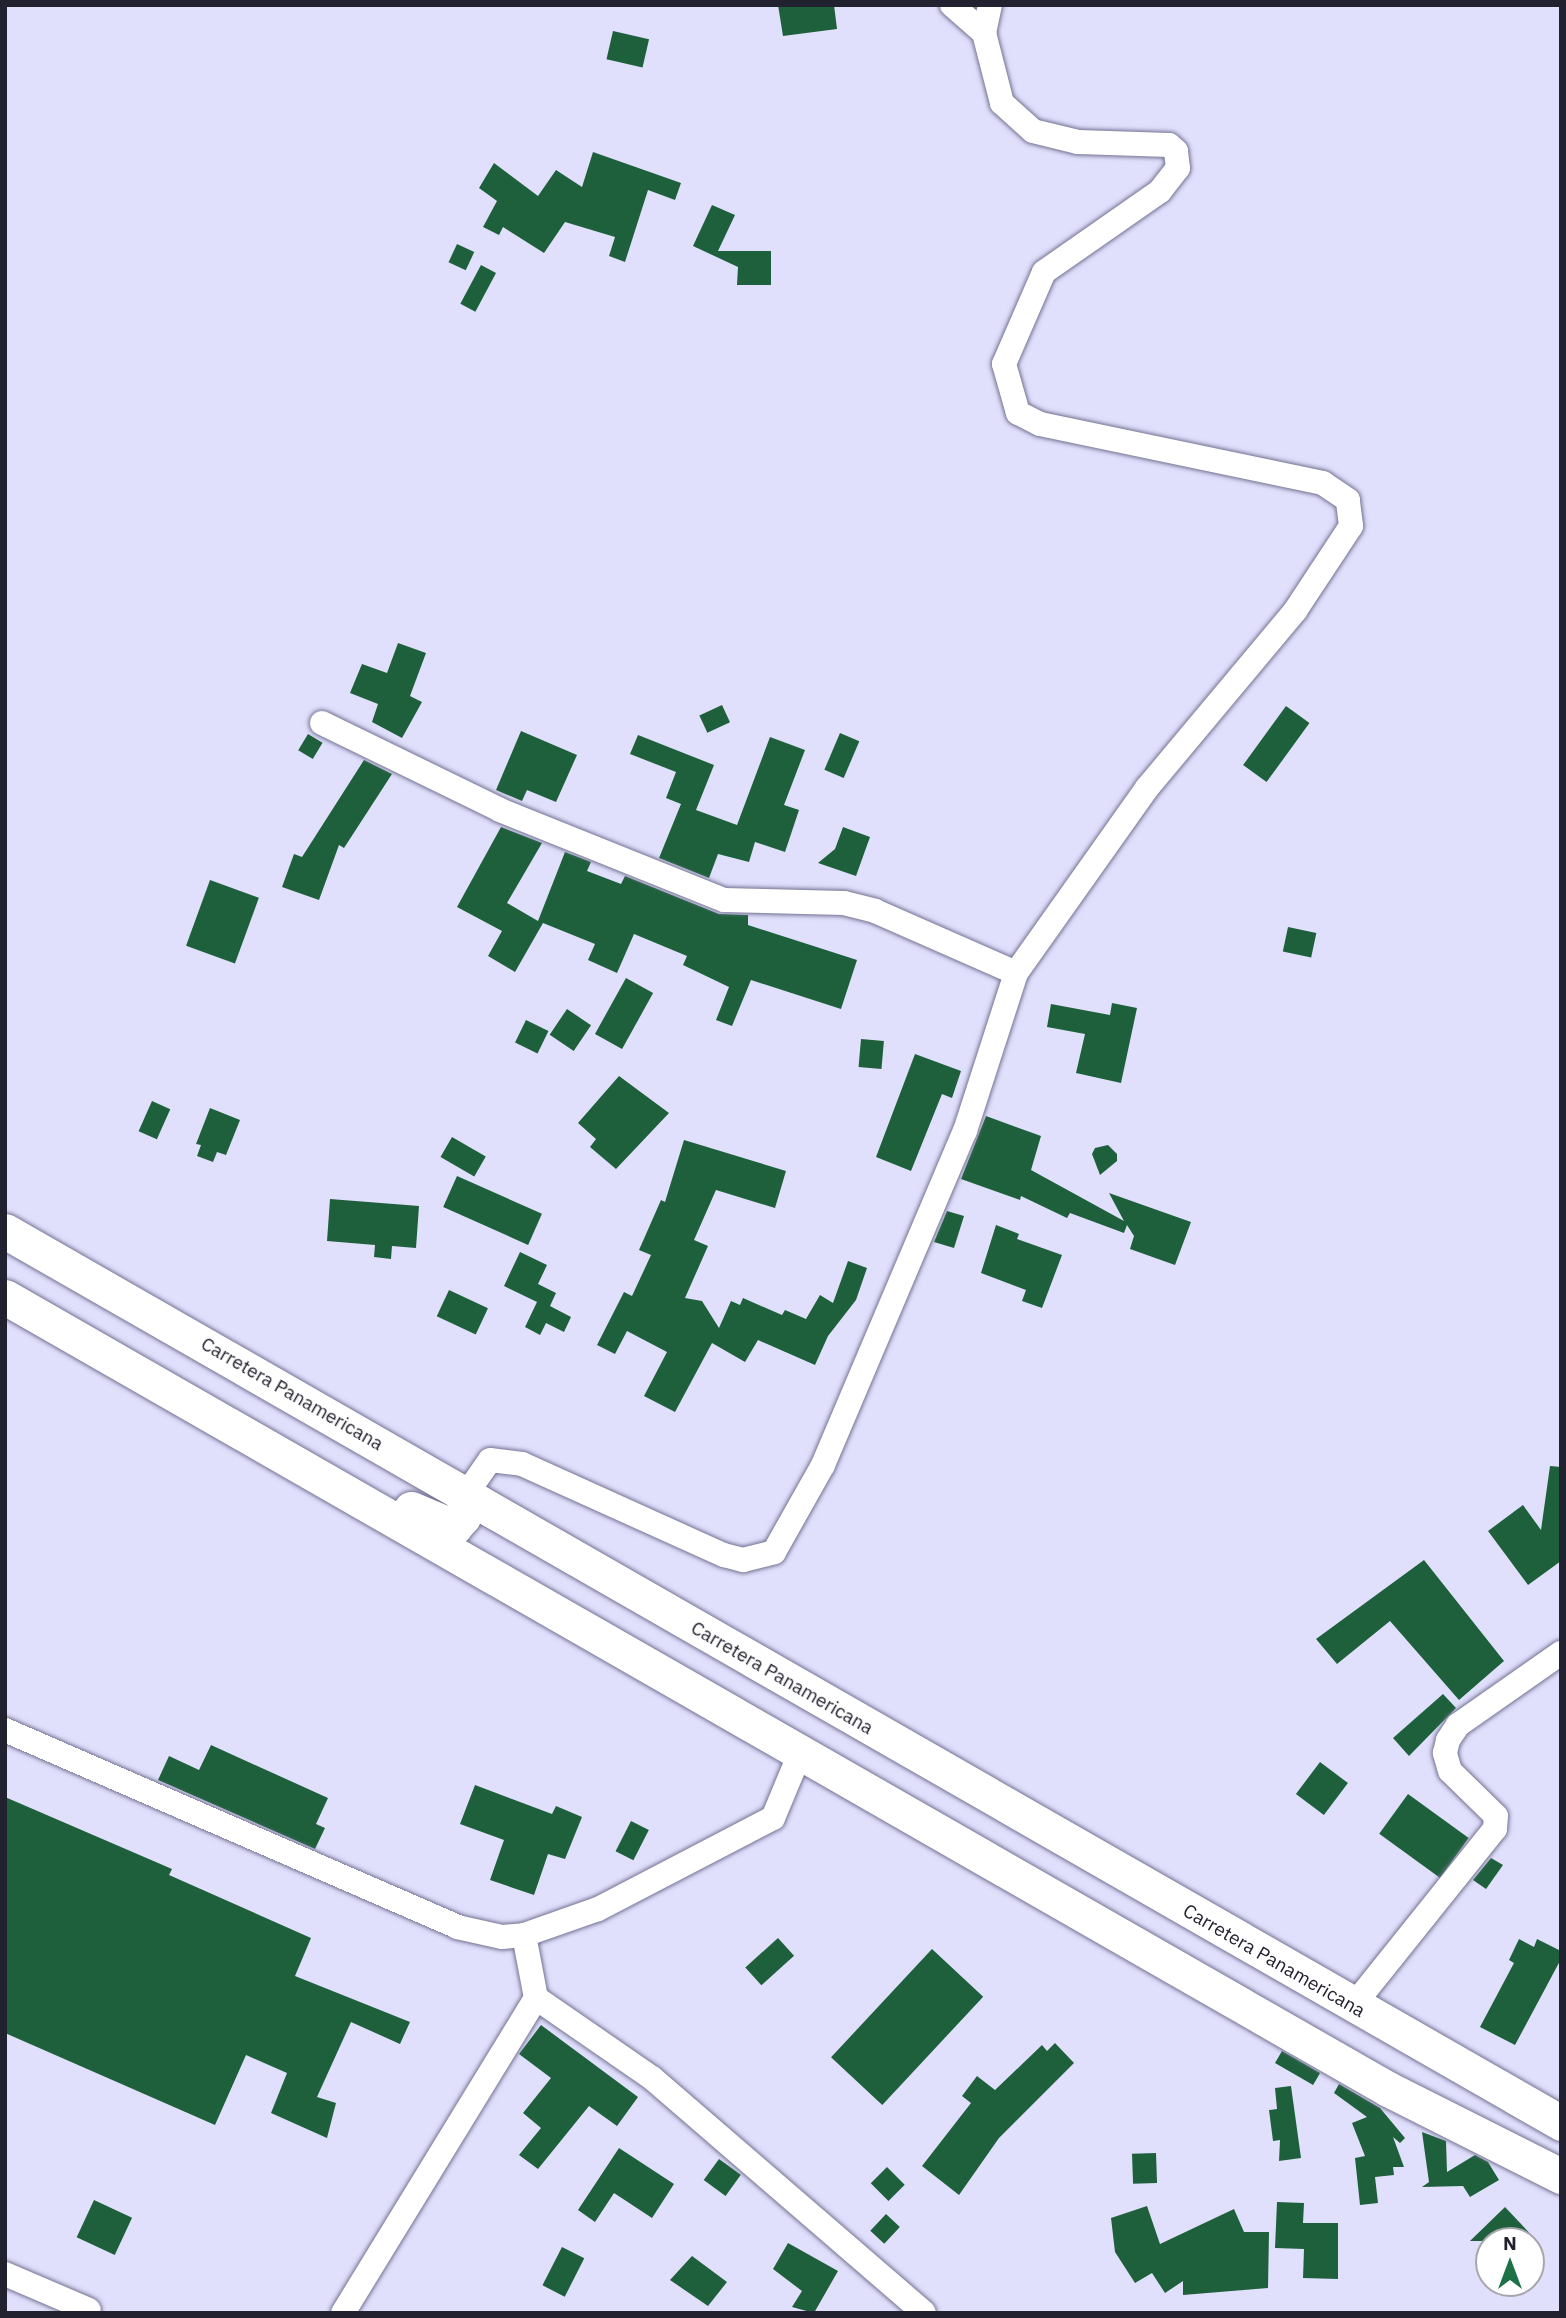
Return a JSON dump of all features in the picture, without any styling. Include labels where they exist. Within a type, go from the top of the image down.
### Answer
[{"type":"highway","name":"Carretera Panamericana","points":[[5,1231],[467,1493],[662,1609],[1561,2123]]},
{"type":"highway","points":[[5,1297],[1388,2089],[1561,2176]]},
{"type":"highway","points":[[215,1417],[263,1434],[448,1527],[460,1522],[467,1493]]},
{"type":"highway","points":[[489,1575],[463,1549],[462,1534],[469,1524],[494,1531],[610,1598],[662,1609]]},
{"type":"street","points":[[952,5],[984,33]]},
{"type":"street","points":[[467,1493],[490,1460],[522,1464],[724,1555],[743,1560],[774,1552],[823,1465],[965,1131],[1016,973],[1147,788],[1295,611],[1351,526],[1348,500],[1323,483],[1040,424],[1018,413],[1004,364],[1044,272],[1160,191],[1178,167],[1176,151],[1169,145],[1079,142],[1033,131],[1002,103],[984,33],[990,5]]},
{"type":"street","points":[[322,723],[500,810],[724,900],[844,903],[876,911],[1016,973]]},
{"type":"street","points":[[1353,2006],[1495,1829],[1496,1816],[1450,1771],[1445,1753],[1448,1740],[1458,1725],[1561,1653]]},
{"type":"street","points":[[5,1730],[457,1927],[502,1937],[524,1935],[598,1909],[773,1818],[800,1753]]},
{"type":"street","points":[[343,2313],[536,1998],[524,1935]]},
{"type":"street","points":[[536,1998],[652,2078],[896,2305],[924,2313]]},
{"type":"street","points":[[5,2274],[89,2310]]},
{"type":"building","points":[[778,5],[834,5],[837,29],[783,36]]},
{"type":"building","points":[[613,31],[649,39],[643,68],[606,59]]},
{"type":"building","points":[[593,152],[681,183],[675,200],[648,190],[625,262],[609,256],[615,237],[565,222],[544,253],[503,227],[499,235],[483,227],[497,201],[479,188],[494,163],[538,196],[556,170],[582,187]]},
{"type":"building","points":[[712,205],[735,215],[718,251],[771,251],[771,285],[737,285],[738,267],[693,246]]},
{"type":"building","points":[[457,244],[474,252],[466,270],[449,262]]},
{"type":"building","points":[[481,265],[496,273],[475,312],[460,304]]},
{"type":"building","points":[[398,643],[426,653],[410,696],[422,702],[402,738],[372,722],[378,704],[350,693],[362,664],[387,673]]},
{"type":"building","points":[[722,705],[730,722],[707,733],[699,716]]},
{"type":"building","points":[[1286,706],[1309,723],[1267,782],[1243,765]]},
{"type":"building","points":[[521,731],[577,755],[556,802],[527,790],[522,801],[496,790]]},
{"type":"building","points":[[840,733],[859,741],[844,778],[824,770]]},
{"type":"building","points":[[308,734],[323,743],[313,759],[298,750]]},
{"type":"building","points":[[638,735],[714,765],[696,810],[737,825],[770,737],[805,750],[784,805],[799,810],[785,852],[755,842],[749,862],[718,854],[709,878],[659,858],[681,804],[666,798],[676,772],[630,754]]},
{"type":"building","points":[[364,760],[392,774],[344,848],[339,845],[319,900],[282,887],[294,854],[302,857]]},
{"type":"building","points":[[501,827],[542,843],[507,903],[538,921],[565,852],[591,862],[587,871],[621,884],[625,876],[719,914],[748,915],[748,925],[857,960],[841,1009],[751,980],[732,1026],[716,1020],[729,987],[683,965],[687,956],[634,934],[617,973],[588,960],[595,944],[543,923],[515,972],[488,956],[502,931],[457,907]]},
{"type":"building","points":[[843,827],[870,837],[856,876],[818,863],[835,849]]},
{"type":"building","points":[[210,880],[259,898],[235,964],[186,946]]},
{"type":"building","points":[[1288,927],[1316,933],[1311,957],[1283,951]]},
{"type":"building","points":[[626,978],[653,993],[622,1049],[595,1034]]},
{"type":"building","points":[[1112,1003],[1137,1008],[1121,1083],[1076,1073],[1085,1034],[1047,1027],[1051,1004],[1110,1015]]},
{"type":"building","points":[[567,1009],[591,1025],[574,1051],[550,1035]]},
{"type":"building","points":[[526,1020],[548,1031],[538,1053],[515,1042]]},
{"type":"building","points":[[861,1039],[884,1041],[881,1069],[859,1067]]},
{"type":"building","points":[[915,1054],[961,1071],[952,1098],[942,1094],[911,1171],[876,1157]]},
{"type":"building","points":[[619,1076],[669,1113],[616,1169],[590,1147],[596,1139],[578,1123]]},
{"type":"building","points":[[152,1101],[170,1109],[157,1139],[139,1131]]},
{"type":"building","points":[[210,1108],[240,1120],[226,1155],[217,1152],[213,1162],[197,1156],[201,1145],[196,1144]]},
{"type":"building","points":[[986,1116],[1041,1136],[1031,1170],[1124,1221],[1109,1193],[1191,1222],[1175,1265],[1130,1249],[1134,1236],[1127,1225],[1124,1233],[1070,1213],[1067,1218],[1021,1196],[1020,1200],[961,1179]]},
{"type":"building","points":[[452,1137],[486,1156],[474,1176],[441,1157]]},
{"type":"building","points":[[684,1140],[786,1171],[775,1208],[716,1190],[694,1240],[708,1246],[685,1298],[702,1301],[719,1328],[731,1301],[740,1305],[743,1298],[782,1315],[785,1310],[806,1319],[820,1295],[833,1303],[848,1261],[867,1268],[856,1300],[828,1336],[815,1365],[758,1340],[745,1362],[712,1343],[675,1412],[644,1396],[667,1352],[627,1331],[615,1354],[597,1345],[624,1292],[632,1296],[651,1255],[639,1250],[661,1200],[665,1202]]},
{"type":"building","points":[[1108,1145],[1117,1154],[1117,1161],[1100,1175],[1092,1154],[1095,1148]]},
{"type":"building","points":[[457,1176],[542,1214],[528,1245],[443,1207]]},
{"type":"building","points":[[330,1199],[419,1206],[416,1248],[392,1246],[391,1259],[374,1257],[375,1245],[327,1241]]},
{"type":"building","points":[[947,1211],[964,1216],[954,1248],[934,1242]]},
{"type":"building","points":[[996,1225],[1019,1234],[1017,1239],[1062,1255],[1042,1308],[1022,1301],[1026,1290],[981,1273]]},
{"type":"building","points":[[520,1252],[547,1265],[538,1284],[556,1293],[550,1306],[571,1317],[564,1332],[546,1323],[540,1335],[525,1327],[537,1302],[504,1286]]},
{"type":"building","points":[[449,1290],[488,1308],[476,1334],[437,1316]]},
{"type":"building","points":[[1550,1466],[1561,1467],[1561,1561],[1528,1585],[1488,1531],[1523,1505],[1541,1530]]},
{"type":"building","points":[[1424,1560],[1504,1661],[1459,1700],[1390,1621],[1337,1664],[1316,1639]]},
{"type":"building","points":[[1443,1694],[1456,1708],[1409,1756],[1393,1738]]},
{"type":"building","points":[[211,1745],[328,1798],[316,1824],[325,1828],[315,1849],[158,1780],[169,1756],[199,1770]]},
{"type":"building","points":[[1320,1762],[1348,1783],[1324,1815],[1296,1794]]},
{"type":"building","points":[[475,1785],[552,1814],[556,1806],[582,1817],[565,1859],[548,1854],[534,1895],[490,1880],[504,1840],[460,1824]]},
{"type":"building","points":[[1408,1794],[1469,1838],[1440,1878],[1379,1834]]},
{"type":"building","points":[[5,1797],[172,1869],[169,1875],[311,1938],[295,1976],[410,2022],[400,2044],[351,2022],[317,2097],[336,2103],[327,2138],[271,2113],[287,2073],[246,2055],[215,2125],[5,2033]]},
{"type":"building","points":[[631,1821],[649,1830],[633,1860],[616,1851]]},
{"type":"building","points":[[1491,1858],[1503,1865],[1486,1889],[1473,1880]]},
{"type":"building","points":[[778,1938],[794,1956],[761,1985],[745,1967]]},
{"type":"building","points":[[1519,1939],[1534,1947],[1537,1939],[1561,1951],[1561,1959],[1515,2045],[1480,2027],[1514,1963],[1509,1960]]},
{"type":"building","points":[[932,1949],[983,1997],[882,2105],[831,2057]]},
{"type":"building","points":[[541,2025],[638,2097],[617,2126],[589,2106],[538,2169],[519,2155],[541,2128],[523,2113],[551,2078],[519,2054]]},
{"type":"building","points":[[1055,2043],[1074,2063],[999,2138],[959,2195],[922,2166],[971,2103],[962,2096],[977,2076],[995,2090],[1042,2045],[1047,2051]]},
{"type":"building","points":[[1282,2051],[1320,2073],[1313,2085],[1275,2063]]},
{"type":"building","points":[[1339,2084],[1380,2108],[1405,2138],[1400,2143],[1393,2137],[1404,2167],[1393,2167],[1394,2175],[1375,2177],[1378,2203],[1360,2205],[1355,2158],[1365,2156],[1352,2123],[1367,2117],[1334,2093]]},
{"type":"building","points":[[1291,2086],[1301,2158],[1279,2161],[1280,2140],[1273,2141],[1269,2110],[1277,2109],[1275,2088]]},
{"type":"building","points":[[1422,2132],[1446,2141],[1447,2172],[1475,2155],[1488,2162],[1499,2180],[1470,2197],[1463,2186],[1422,2187],[1429,2182]]},
{"type":"building","points":[[619,2148],[674,2184],[652,2218],[614,2193],[595,2222],[578,2210]]},
{"type":"building","points":[[1156,2153],[1157,2183],[1133,2184],[1132,2154]]},
{"type":"building","points":[[719,2159],[741,2175],[726,2196],[704,2180]]},
{"type":"building","points":[[887,2167],[905,2185],[888,2201],[871,2183]]},
{"type":"building","points":[[94,2200],[132,2218],[115,2255],[77,2237]]},
{"type":"building","points":[[1277,2202],[1304,2203],[1303,2223],[1338,2223],[1338,2279],[1303,2278],[1304,2249],[1275,2248]]},
{"type":"building","points":[[1147,2206],[1160,2244],[1234,2209],[1244,2232],[1269,2232],[1268,2288],[1183,2295],[1183,2281],[1165,2293],[1152,2273],[1135,2283],[1115,2252],[1111,2218]]},
{"type":"building","points":[[1505,2207],[1524,2227],[1484,2227]]},
{"type":"building","points":[[886,2214],[900,2227],[884,2244],[870,2231]]},
{"type":"building","points":[[788,2243],[838,2271],[814,2313],[792,2307],[802,2291],[773,2269]]},
{"type":"building","points":[[562,2247],[584,2258],[565,2297],[542,2285]]},
{"type":"building","points":[[692,2256],[727,2282],[708,2306],[670,2280]]}]
